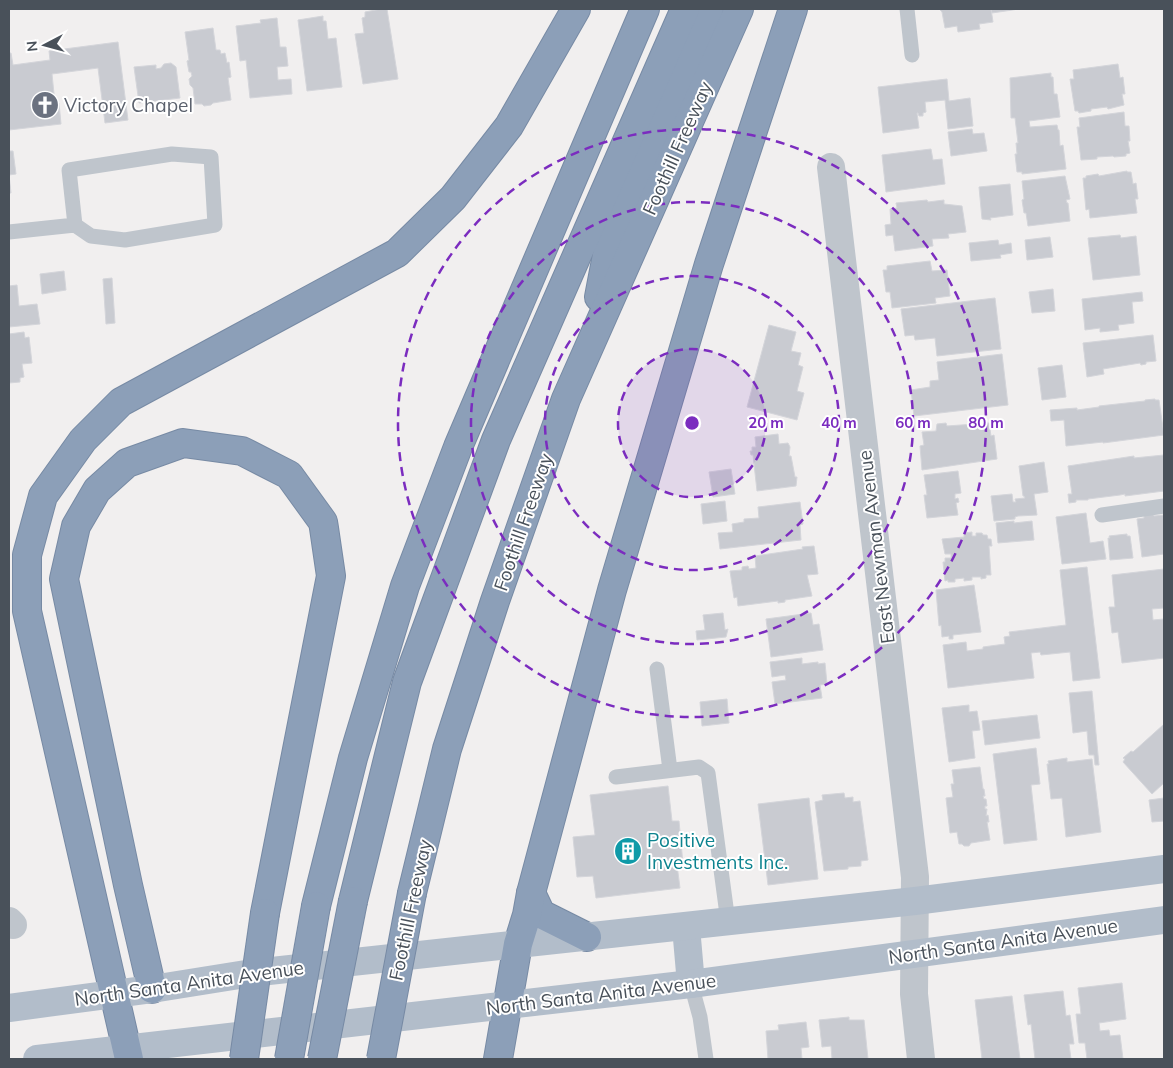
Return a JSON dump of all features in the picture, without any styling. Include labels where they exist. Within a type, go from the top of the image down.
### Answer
[{"type":"highway","points":[[129,1054],[28,611],[26,556],[43,496],[83,440],[121,402],[398,253],[453,198],[509,126],[576,9]]},
{"type":"highway","points":[[289,1059],[316,906],[353,758],[405,586],[458,447],[646,9]]},
{"type":"highway","points":[[322,1059],[353,901],[407,682],[496,440],[686,9]]},
{"type":"highway","points":[[590,345],[611,234],[709,9]]},
{"type":"highway","name":"Foothill Freeway","points":[[381,1059],[412,893],[447,749],[495,601],[562,408],[739,9]]},
{"type":"highway","points":[[498,1059],[518,944],[612,590],[709,264],[793,9]]},
{"type":"highway","points":[[152,989],[128,885],[64,579],[76,526],[97,490],[127,463],[183,442],[242,451],[289,475],[323,522],[331,576],[316,661],[265,913],[244,1059]]},
{"type":"highway","points":[[531,893],[541,914],[587,937]]},
{"type":"main road","name":"North Santa Anita Avenue","points":[[37,1059],[129,1054],[508,1005],[691,984],[915,927],[1164,869]]},
{"type":"main road","name":"North Santa Anita Avenue","points":[[9,1008],[152,989],[252,973],[737,920],[915,927],[1164,920]]},
{"type":"main road","points":[[686,927],[691,984]]},
{"type":"street","name":"East Newman Avenue","points":[[831,167],[914,867],[914,994],[922,1059]]},
{"type":"lane","points":[[907,9],[912,55]]},
{"type":"lane","points":[[9,232],[75,225],[91,236],[126,240],[215,225],[211,157],[172,154],[69,170],[75,225]]},
{"type":"lane","points":[[1102,515],[1164,506]]},
{"type":"lane","points":[[657,668],[670,770]]},
{"type":"lane","points":[[616,777],[699,767],[708,773],[737,920]]},
{"type":"lane","points":[[691,984],[700,1018],[706,1059]]},
{"type":"building","points":[[387,9],[398,79],[363,84],[355,34],[364,33],[362,18],[365,17],[365,12]]},
{"type":"building","points":[[939,9],[991,9],[993,22],[979,24],[980,29],[958,32],[957,26],[945,28],[942,12]]},
{"type":"building","points":[[991,9],[1019,9],[992,13]]},
{"type":"building","points":[[323,16],[323,21],[326,21],[328,39],[336,38],[342,87],[307,91],[298,20]]},
{"type":"building","points":[[277,18],[280,47],[286,47],[288,66],[277,67],[278,80],[291,79],[292,94],[250,98],[246,60],[240,61],[236,26],[261,23],[260,20]]},
{"type":"building","points":[[213,28],[216,50],[220,50],[221,54],[225,53],[227,63],[229,62],[231,77],[228,78],[231,100],[204,106],[202,104],[195,104],[193,88],[190,85],[189,79],[192,76],[191,72],[189,72],[187,61],[189,60],[185,32]]},
{"type":"building","points":[[118,42],[128,120],[105,123],[98,68],[52,74],[55,104],[59,103],[61,124],[9,130],[9,53],[11,53],[13,65],[50,60],[49,51]]},
{"type":"building","points":[[171,63],[176,67],[180,98],[139,103],[134,67],[156,65],[156,69],[161,68],[164,64]]},
{"type":"building","points":[[1118,64],[1120,78],[1123,77],[1125,94],[1122,94],[1124,105],[1108,109],[1107,107],[1091,109],[1091,111],[1079,113],[1075,111],[1070,79],[1074,79],[1073,70]]},
{"type":"building","points":[[1051,73],[1054,94],[1057,94],[1060,117],[1029,121],[1030,127],[1057,125],[1060,146],[1063,145],[1066,169],[1022,174],[1022,172],[1017,172],[1015,154],[1017,154],[1016,143],[1018,143],[1015,118],[1011,118],[1010,78]]},
{"type":"building","points":[[947,79],[949,101],[970,98],[973,126],[948,129],[945,100],[925,102],[926,112],[923,113],[923,116],[919,116],[917,113],[919,128],[883,133],[878,87]]},
{"type":"building","points":[[1124,112],[1125,126],[1129,126],[1130,141],[1128,141],[1130,153],[1126,154],[1126,156],[1097,157],[1097,159],[1081,160],[1077,127],[1080,127],[1079,118]]},
{"type":"building","points":[[972,129],[973,134],[984,133],[987,151],[951,156],[948,132]]},
{"type":"building","points":[[931,149],[933,160],[942,159],[945,184],[886,192],[882,155]]},
{"type":"building","points":[[9,151],[13,151],[16,174],[9,175]]},
{"type":"building","points":[[1131,172],[1133,184],[1136,183],[1138,199],[1135,199],[1137,213],[1090,218],[1089,209],[1086,210],[1083,178],[1098,174],[1099,176]]},
{"type":"building","points":[[9,175],[11,193],[9,193]]},
{"type":"building","points":[[1065,176],[1070,199],[1066,200],[1070,221],[1028,226],[1022,200],[1024,199],[1022,181]]},
{"type":"building","points":[[1010,184],[1013,215],[990,218],[991,220],[982,219],[979,187]]},
{"type":"building","points":[[927,200],[928,202],[944,200],[944,204],[962,206],[966,232],[948,234],[949,238],[932,239],[933,246],[895,251],[893,235],[886,236],[885,225],[891,224],[890,209],[897,208],[896,203]]},
{"type":"building","points":[[1120,235],[1121,238],[1136,236],[1140,275],[1093,280],[1088,238]]},
{"type":"building","points":[[1050,237],[1053,257],[1027,260],[1025,240]]},
{"type":"building","points":[[998,240],[999,245],[1011,243],[1012,253],[1000,255],[1001,258],[971,261],[969,243]]},
{"type":"building","points":[[930,261],[932,271],[947,270],[950,296],[935,298],[936,303],[892,308],[890,292],[886,292],[883,270],[887,270],[887,266]]},
{"type":"building","points":[[64,271],[66,290],[42,294],[40,274]]},
{"type":"building","points":[[112,278],[115,323],[106,324],[103,279]]},
{"type":"building","points":[[17,285],[19,306],[37,304],[40,324],[9,327],[9,286]]},
{"type":"building","points":[[1053,289],[1055,311],[1032,313],[1029,292]]},
{"type":"building","points":[[1142,292],[1143,301],[1132,302],[1134,323],[1118,325],[1119,330],[1100,332],[1100,328],[1085,330],[1082,299]]},
{"type":"building","points":[[995,298],[1001,349],[937,356],[935,338],[915,340],[914,335],[905,336],[901,309]]},
{"type":"building","points":[[769,325],[796,332],[791,351],[801,353],[798,365],[803,367],[797,391],[804,393],[797,420],[747,407]]},
{"type":"building","points":[[24,332],[25,338],[29,337],[32,363],[22,364],[24,377],[20,378],[20,382],[9,383],[9,334]]},
{"type":"building","points":[[1153,335],[1156,361],[1146,362],[1146,364],[1141,365],[1140,363],[1103,369],[1104,374],[1087,377],[1083,343]]},
{"type":"building","points":[[1002,354],[1008,405],[914,416],[911,390],[930,387],[930,381],[939,380],[937,362]]},
{"type":"building","points":[[1062,365],[1066,397],[1042,400],[1038,368]]},
{"type":"building","points":[[1159,400],[1164,435],[1066,446],[1064,420],[1051,421],[1050,410],[1077,408],[1077,410]]},
{"type":"building","points":[[946,423],[947,426],[989,423],[991,436],[994,435],[997,459],[922,470],[920,446],[924,445],[922,432],[936,431],[937,424]]},
{"type":"building","points":[[778,434],[779,444],[788,443],[790,447],[789,456],[791,456],[795,477],[797,477],[796,486],[757,491],[753,455],[751,455],[750,451],[752,451],[752,447],[756,447],[755,437]]},
{"type":"building","points":[[1164,455],[1164,491],[1076,500],[1076,502],[1069,503],[1068,494],[1072,494],[1068,466],[1134,456],[1134,458]]},
{"type":"building","points":[[1044,462],[1048,492],[1034,494],[1037,515],[1018,516],[1015,519],[994,521],[991,496],[1012,494],[1013,502],[1016,502],[1015,499],[1025,498],[1023,496],[1019,466]]},
{"type":"building","points":[[731,469],[735,494],[713,497],[709,472]]},
{"type":"building","points":[[958,471],[961,493],[955,494],[955,499],[958,498],[959,502],[956,503],[958,515],[927,518],[924,495],[927,495],[924,475]]},
{"type":"building","points":[[725,501],[727,521],[703,524],[701,504]]},
{"type":"building","points":[[800,502],[803,524],[800,525],[801,540],[720,549],[718,533],[733,532],[732,524],[744,522],[744,519],[759,518],[758,507]]},
{"type":"building","points":[[1086,513],[1090,543],[1103,541],[1106,559],[1062,564],[1056,517]]},
{"type":"building","points":[[1153,514],[1154,516],[1164,515],[1164,554],[1142,557],[1137,519],[1144,518],[1144,515]]},
{"type":"building","points":[[1014,521],[1014,523],[1032,521],[1034,540],[998,543],[996,523]]},
{"type":"building","points":[[972,532],[972,536],[976,536],[976,533],[982,533],[987,535],[988,539],[991,539],[992,546],[989,546],[991,575],[986,575],[986,578],[981,579],[981,577],[972,577],[972,580],[964,581],[964,578],[955,579],[955,582],[945,581],[943,562],[945,562],[945,558],[951,558],[951,554],[945,554],[942,539],[964,537],[964,533]]},
{"type":"building","points":[[1127,534],[1127,536],[1130,536],[1133,558],[1110,560],[1109,536]]},
{"type":"building","points":[[814,546],[818,574],[807,575],[812,596],[785,600],[785,602],[778,603],[778,601],[738,606],[737,597],[734,598],[730,571],[742,570],[742,567],[748,566],[749,569],[756,568],[755,556]]},
{"type":"building","points":[[1087,567],[1100,678],[1073,681],[1070,652],[1041,655],[1040,652],[1031,653],[1034,678],[948,688],[943,645],[966,642],[967,651],[983,649],[983,647],[1005,644],[1004,637],[1010,636],[1009,632],[1066,625],[1060,570]]},
{"type":"building","points":[[1164,569],[1164,608],[1152,609],[1153,620],[1164,619],[1164,658],[1122,663],[1118,632],[1112,633],[1109,607],[1115,607],[1112,575]]},
{"type":"building","points":[[974,585],[981,632],[953,635],[953,639],[949,639],[949,636],[942,637],[941,625],[939,626],[936,590]]},
{"type":"building","points":[[723,613],[725,630],[728,629],[726,637],[697,640],[696,631],[705,630],[703,615]]},
{"type":"building","points":[[811,613],[813,625],[819,624],[823,650],[771,657],[766,619]]},
{"type":"building","points":[[802,658],[802,664],[825,663],[827,684],[820,685],[822,698],[775,704],[772,682],[786,680],[785,675],[772,677],[770,662]]},
{"type":"building","points":[[1092,691],[1099,765],[1095,765],[1094,755],[1089,755],[1087,731],[1073,733],[1069,693]]},
{"type":"building","points":[[727,699],[729,723],[702,726],[700,702]]},
{"type":"building","points":[[969,705],[969,712],[977,711],[980,730],[972,731],[975,758],[949,762],[942,708]]},
{"type":"building","points":[[1037,715],[1040,738],[985,745],[982,721]]},
{"type":"building","points":[[1163,725],[1164,783],[1152,794],[1123,762],[1125,759],[1123,758],[1131,751],[1133,752]]},
{"type":"building","points":[[1036,748],[1040,784],[1031,785],[1037,840],[1004,844],[993,754]]},
{"type":"building","points":[[1067,758],[1067,762],[1092,759],[1101,832],[1066,837],[1062,798],[1051,799],[1047,764],[1049,764],[1048,761]]},
{"type":"building","points":[[980,767],[985,796],[983,796],[986,799],[987,806],[985,806],[985,809],[987,809],[986,816],[988,815],[989,822],[987,822],[990,840],[964,846],[959,844],[957,832],[950,833],[946,798],[953,797],[951,784],[954,784],[952,770]]},
{"type":"building","name":"Positive Investments Inc.","points":[[668,786],[672,821],[679,821],[683,864],[677,865],[680,888],[596,898],[593,876],[577,877],[573,837],[595,835],[590,795]]},
{"type":"building","points":[[844,793],[845,798],[853,797],[853,802],[860,801],[868,860],[861,861],[861,866],[824,871],[815,802],[823,800],[822,795]]},
{"type":"building","points":[[809,798],[818,879],[768,885],[758,804]]},
{"type":"building","points":[[1164,798],[1164,821],[1152,822],[1149,800]]},
{"type":"building","points":[[1122,983],[1126,1019],[1099,1023],[1100,1031],[1109,1030],[1110,1036],[1120,1035],[1123,1059],[1087,1059],[1085,1043],[1079,1043],[1076,1014],[1081,1014],[1078,988]]},
{"type":"building","points":[[1063,991],[1066,1016],[1070,1015],[1074,1044],[1069,1044],[1071,1059],[1035,1059],[1031,1024],[1028,1025],[1024,995]]},
{"type":"building","points":[[1012,996],[1020,1059],[982,1059],[975,1000]]},
{"type":"building","points":[[849,1017],[849,1020],[864,1020],[868,1059],[832,1059],[831,1046],[822,1047],[819,1020]]},
{"type":"building","points":[[806,1022],[809,1047],[801,1048],[802,1059],[768,1059],[766,1031],[779,1030],[778,1025]]},
{"type":"place","name":"Victory Chapel","points":[[45,105]]},
{"type":"place","name":"Positive Investments Inc.","points":[[628,851]]}]
